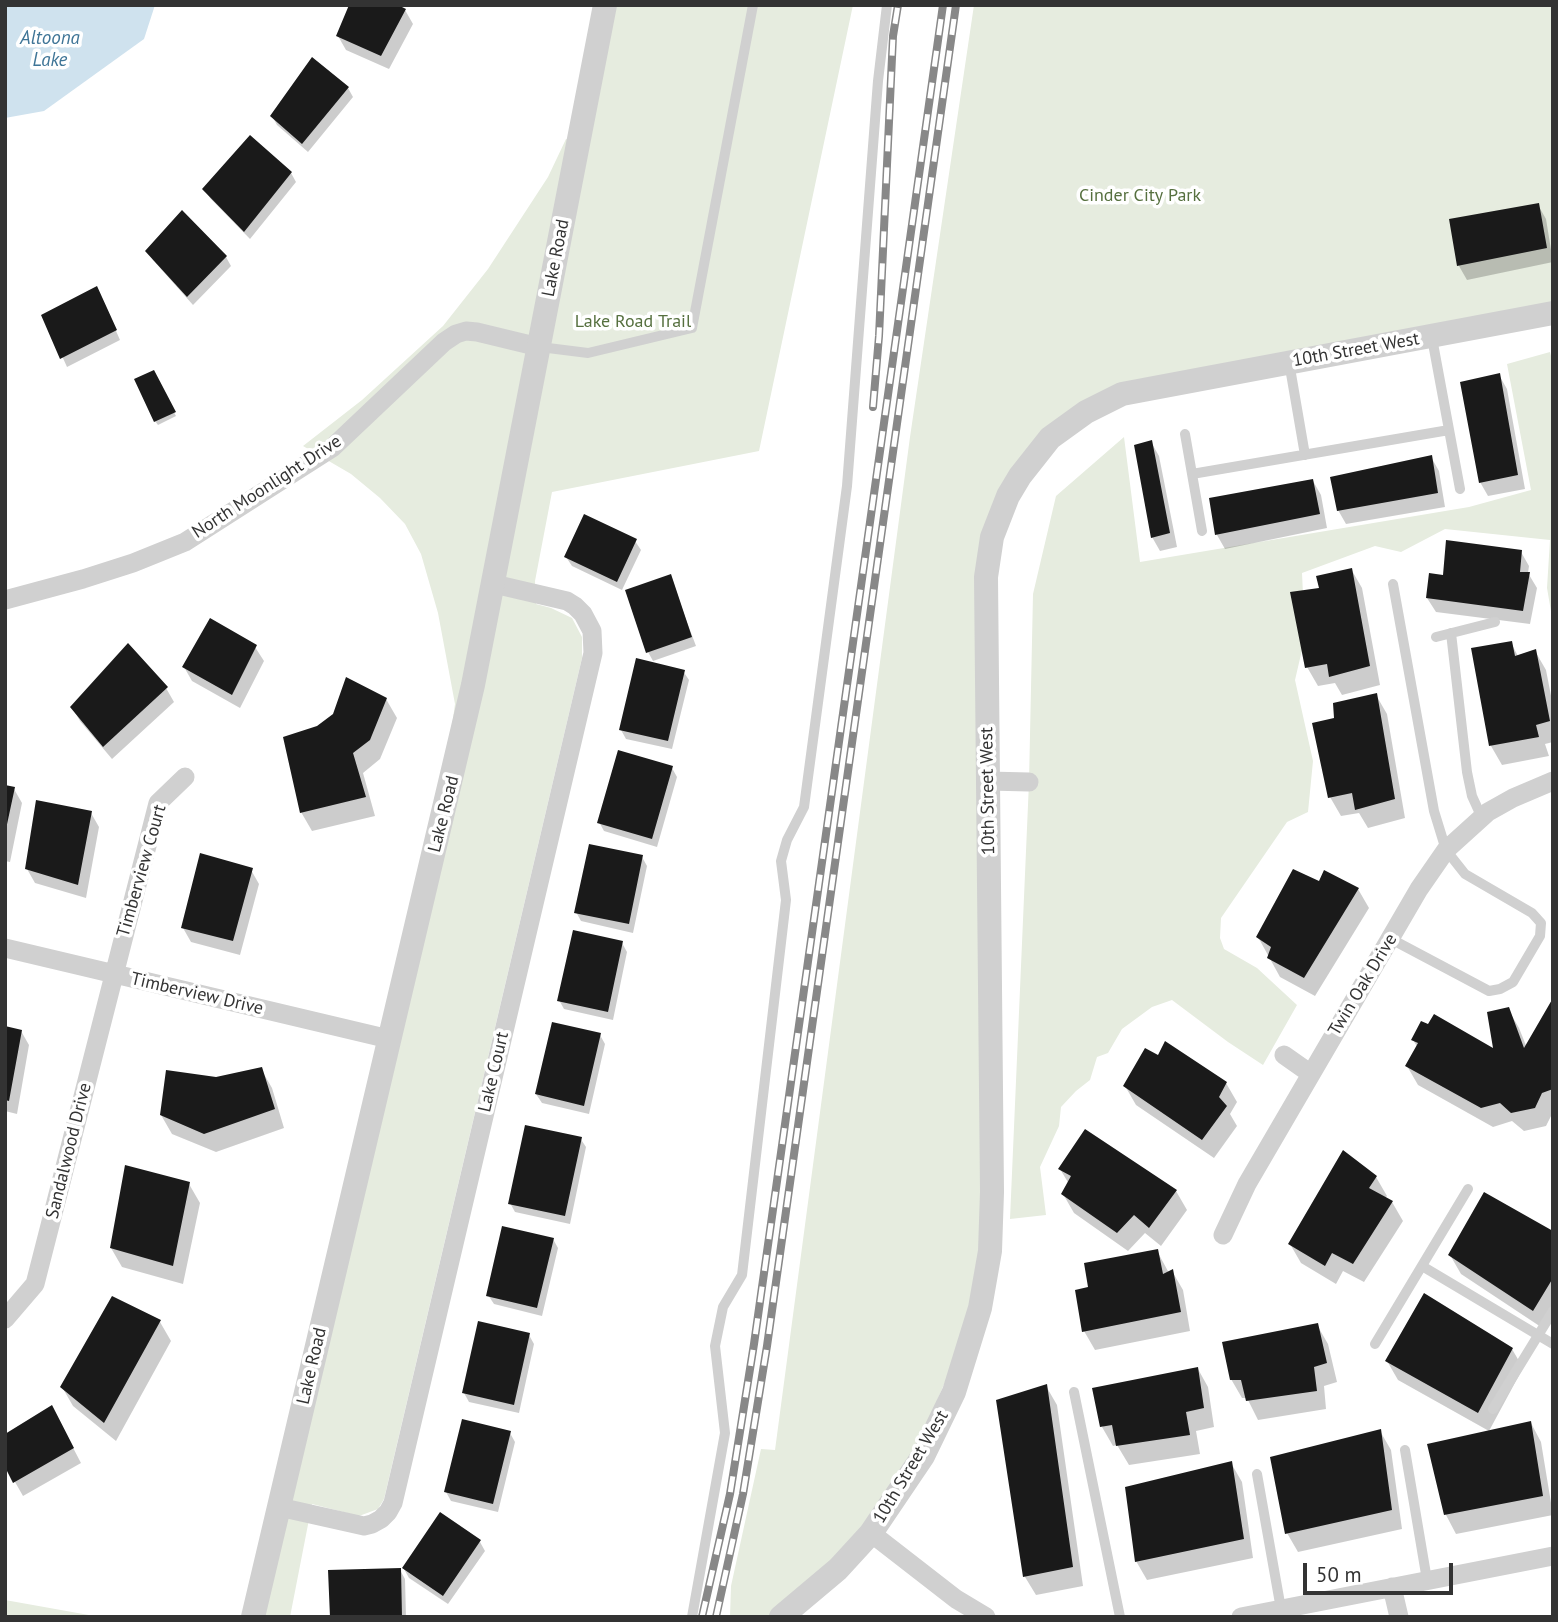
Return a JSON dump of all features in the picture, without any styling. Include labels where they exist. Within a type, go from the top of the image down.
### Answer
[{"type":"street","name":"Lake Road","points":[[253,1617],[451,785],[494,584],[605,5]]},
{"type":"street","name":"10th Street West","points":[[783,1616],[838,1569],[871,1534],[923,1456],[950,1403],[972,1338],[986,1276],[990,1251],[992,1192],[986,577],[992,537],[1008,496],[1033,457],[1050,438],[1104,402],[1122,394],[1553,313]]},
{"type":"street","name":"North Moonlight Drive","points":[[5,600],[133,563],[185,541],[332,448],[444,342],[456,334],[477,332],[539,347]]},
{"type":"street","name":"Lake Court","points":[[279,1507],[364,1526],[381,1518],[393,1503],[593,653],[592,631],[583,614],[575,606],[566,601],[494,584]]},
{"type":"street","name":"Timberview Court","points":[[114,974],[158,803],[185,777]]},
{"type":"street","points":[[988,781],[1029,782]]},
{"type":"street","name":"Twin Oak Drive","points":[[1223,1235],[1247,1184],[1446,850],[1482,818],[1513,797],[1553,781]]},
{"type":"street","name":"Timberview Drive","points":[[5,948],[389,1039]]},
{"type":"street","name":"Sandalwood Drive","points":[[5,1319],[35,1284],[114,974]]},
{"type":"street","points":[[1284,1055],[1311,1074]]},
{"type":"street","points":[[871,1534],[956,1599],[986,1617]]},
{"type":"street","points":[[1241,1617],[1553,1556]]},
{"type":"street","points":[[1392,1587],[1399,1617]]},
{"type":"lane","points":[[539,347],[588,353],[692,328],[753,5]]},
{"type":"lane","points":[[692,1617],[726,1433],[715,1346],[723,1307],[742,1275],[786,900],[781,861],[787,840],[804,807],[847,486],[878,81],[887,5]]},
{"type":"lane","points":[[1431,336],[1460,489]]},
{"type":"lane","points":[[1289,362],[1305,455]]},
{"type":"lane","points":[[1192,474],[1449,430]]},
{"type":"lane","points":[[1185,434],[1202,531]]},
{"type":"lane","points":[[1391,939],[1489,991],[1513,982],[1541,936],[1541,923],[1532,913],[1465,874],[1446,850],[1434,811],[1393,584]]},
{"type":"lane","points":[[1436,637],[1496,622]]},
{"type":"lane","points":[[1451,633],[1467,772],[1472,796],[1482,818]]},
{"type":"lane","points":[[1375,1344],[1468,1189]]},
{"type":"lane","points":[[1422,1266],[1553,1344]]},
{"type":"lane","points":[[1493,1409],[1553,1311]]},
{"type":"lane","points":[[1074,1392],[1120,1617]]},
{"type":"lane","points":[[1405,1450],[1427,1580]]},
{"type":"lane","points":[[1257,1474],[1281,1609]]},
{"type":"green space","name":"Lake Road Trail","points":[[615,5],[853,5],[759,451],[552,492],[535,581],[536,604],[572,618],[582,637],[582,658],[384,1499],[378,1509],[359,1516],[312,1504],[290,1617],[253,1617],[450,740],[455,704],[438,613],[421,554],[405,524],[351,474],[303,446],[362,400],[443,326],[488,269],[548,177],[566,139],[587,144]]},
{"type":"green space","name":"Cinder City Park","points":[[974,5],[1553,5],[1553,313],[1139,390],[1068,424],[992,537],[983,1294],[895,1498],[781,1617],[730,1617],[731,1586],[761,1449],[775,1450],[910,437]]},
{"type":"green space","points":[[1550,352],[1553,364],[1553,623],[1547,588],[1550,540],[1445,529],[1401,552],[1375,546],[1302,573],[1305,637],[1295,680],[1313,761],[1308,812],[1287,822],[1221,918],[1220,938],[1224,949],[1257,968],[1297,1005],[1263,1065],[1172,1000],[1152,1007],[1122,1029],[1108,1053],[1097,1057],[1090,1080],[1061,1107],[1059,1126],[1040,1167],[1046,1215],[1010,1219],[1029,782],[1033,594],[1056,496],[1124,437],[1140,562],[1469,507],[1531,490],[1507,364]]},
{"type":"green space","points":[[5,1600],[100,1617],[5,1617]]},
{"type":"water","name":"Altoona Lake","points":[[5,5],[155,5],[144,39],[44,111],[5,118]]},
{"type":"building","points":[[349,5],[398,5],[406,9],[381,56],[336,36]]},
{"type":"building","points":[[312,57],[349,87],[302,144],[270,116]]},
{"type":"building","points":[[250,135],[292,172],[244,232],[202,189]]},
{"type":"building","points":[[1539,203],[1547,248],[1457,266],[1449,219]]},
{"type":"building","points":[[182,210],[227,256],[187,297],[145,251]]},
{"type":"building","points":[[97,286],[117,330],[60,359],[41,315]]},
{"type":"building","points":[[154,370],[176,412],[154,422],[134,379]]},
{"type":"building","points":[[1500,373],[1518,475],[1479,483],[1460,382]]},
{"type":"building","points":[[1152,440],[1170,533],[1151,538],[1134,445]]},
{"type":"building","points":[[1432,455],[1438,493],[1337,511],[1330,477]]},
{"type":"building","points":[[1313,479],[1320,514],[1215,535],[1209,498]]},
{"type":"building","points":[[584,514],[637,539],[617,582],[564,557]]},
{"type":"building","points":[[1446,540],[1522,550],[1520,572],[1530,572],[1523,611],[1426,598],[1429,573],[1443,575]]},
{"type":"building","points":[[1352,568],[1370,666],[1329,677],[1327,664],[1305,668],[1290,592],[1319,588],[1316,576]]},
{"type":"building","points":[[671,574],[692,637],[646,653],[625,590]]},
{"type":"building","points":[[210,618],[257,645],[232,695],[182,667]]},
{"type":"building","points":[[1512,641],[1515,656],[1536,649],[1550,721],[1536,725],[1539,737],[1489,746],[1471,648]]},
{"type":"building","points":[[128,643],[168,687],[103,747],[70,707]]},
{"type":"building","points":[[636,658],[685,670],[668,741],[619,730]]},
{"type":"building","points":[[346,677],[387,698],[370,740],[353,753],[366,797],[300,813],[283,737],[317,726],[333,714]]},
{"type":"building","points":[[1377,693],[1395,799],[1355,810],[1352,793],[1328,798],[1312,723],[1334,718],[1333,703]]},
{"type":"building","points":[[618,750],[673,766],[652,839],[597,823]]},
{"type":"building","points":[[5,785],[15,787],[6,829],[5,829]]},
{"type":"building","points":[[36,800],[92,811],[78,885],[25,869]]},
{"type":"building","points":[[589,844],[643,855],[629,924],[574,913]]},
{"type":"building","points":[[200,853],[253,868],[233,941],[181,928]]},
{"type":"building","points":[[1293,869],[1319,881],[1324,870],[1359,888],[1304,978],[1267,958],[1271,947],[1256,937]]},
{"type":"building","points":[[573,930],[623,941],[608,1012],[557,1001]]},
{"type":"building","points":[[1553,998],[1553,1089],[1542,1093],[1535,1108],[1511,1113],[1500,1103],[1481,1108],[1405,1066],[1418,1043],[1411,1040],[1421,1021],[1428,1024],[1434,1014],[1493,1048],[1487,1012],[1509,1007],[1524,1048]]},
{"type":"building","points":[[552,1022],[601,1033],[584,1106],[535,1094]]},
{"type":"building","points":[[5,1026],[22,1030],[9,1101],[5,1100]]},
{"type":"building","points":[[1165,1041],[1227,1082],[1219,1097],[1227,1106],[1202,1140],[1123,1086],[1145,1048],[1158,1055]]},
{"type":"building","points":[[262,1067],[275,1109],[204,1134],[160,1115],[166,1070],[216,1077]]},
{"type":"building","points":[[525,1125],[582,1137],[565,1216],[508,1204]]},
{"type":"building","points":[[1085,1129],[1177,1190],[1149,1228],[1134,1215],[1117,1233],[1061,1194],[1071,1176],[1058,1169]]},
{"type":"building","points":[[1343,1150],[1377,1176],[1369,1188],[1393,1201],[1353,1264],[1332,1253],[1325,1266],[1288,1244]]},
{"type":"building","points":[[125,1165],[190,1182],[173,1266],[110,1248]]},
{"type":"building","points":[[1484,1192],[1553,1231],[1553,1278],[1533,1311],[1448,1255]]},
{"type":"building","points":[[502,1226],[554,1238],[537,1308],[486,1296]]},
{"type":"building","points":[[1158,1249],[1163,1274],[1173,1269],[1181,1312],[1082,1332],[1075,1290],[1088,1287],[1084,1263]]},
{"type":"building","points":[[1424,1293],[1513,1348],[1478,1413],[1385,1361]]},
{"type":"building","points":[[112,1296],[161,1320],[104,1423],[60,1387]]},
{"type":"building","points":[[478,1321],[530,1333],[514,1405],[462,1393]]},
{"type":"building","points":[[1318,1323],[1327,1363],[1314,1367],[1317,1391],[1246,1401],[1241,1380],[1230,1380],[1222,1342]]},
{"type":"building","points":[[1198,1367],[1204,1408],[1186,1412],[1190,1435],[1116,1446],[1112,1425],[1100,1427],[1092,1388]]},
{"type":"building","points":[[1047,1384],[1073,1567],[1023,1577],[996,1400]]},
{"type":"building","points":[[52,1405],[74,1448],[13,1483],[5,1467],[5,1434]]},
{"type":"building","points":[[462,1419],[511,1431],[493,1504],[444,1492]]},
{"type":"building","points":[[1531,1421],[1543,1496],[1444,1515],[1427,1444]]},
{"type":"building","points":[[1381,1429],[1392,1510],[1285,1534],[1270,1457]]},
{"type":"building","points":[[1232,1461],[1244,1539],[1135,1562],[1125,1487]]},
{"type":"building","points":[[440,1512],[481,1540],[443,1596],[402,1568]]},
{"type":"building","points":[[401,1568],[402,1617],[330,1617],[328,1570]]},
{"type":"railway","points":[[873,407],[879,336],[893,36],[898,5]]},
{"type":"railway","points":[[702,1617],[730,1494],[754,1344],[943,5]]},
{"type":"railway","points":[[716,1617],[743,1494],[767,1346],[956,5]]}]
